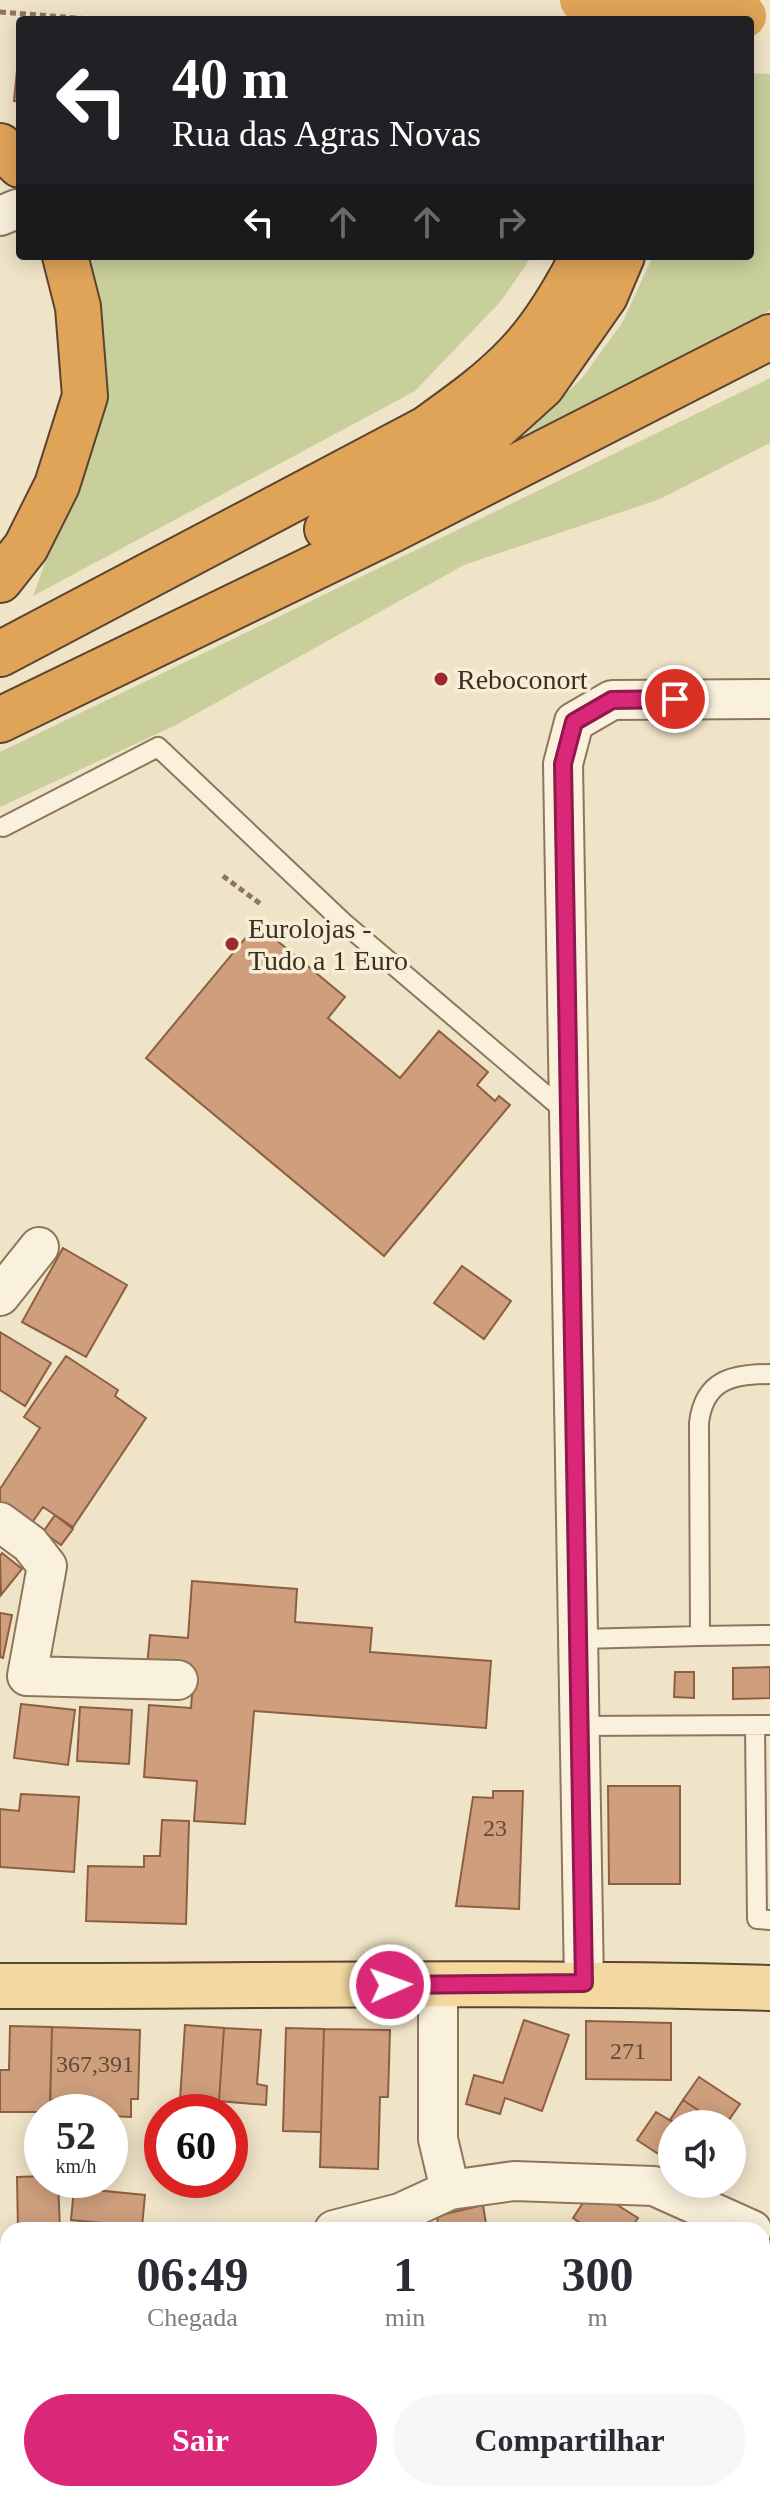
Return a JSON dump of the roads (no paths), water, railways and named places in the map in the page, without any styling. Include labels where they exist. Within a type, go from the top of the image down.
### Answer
[{"type":"highway","points":[[582,0],[738,16]]},
{"type":"highway","points":[[0,146],[16,161]]},
{"type":"highway","points":[[0,580],[26,547],[57,485],[85,396],[78,307],[66,260]]},
{"type":"highway","points":[[0,654],[426,429],[480,390],[519,353],[552,309],[581,260]]},
{"type":"highway","points":[[193,626],[200,596],[377,503],[480,442],[542,386],[605,296],[620,260]]},
{"type":"highway","points":[[0,720],[392,530],[770,337]]},
{"type":"main road","points":[[0,1986],[584,1983],[770,1988]]},
{"type":"street","points":[[584,1983],[563,764],[574,722],[612,700],[770,699]]},
{"type":"street","points":[[0,1296],[39,1247]]},
{"type":"street","points":[[0,1522],[30,1544],[47,1566],[27,1676],[178,1680]]},
{"type":"street","points":[[438,1983],[438,2139],[450,2190]]},
{"type":"street","points":[[365,2222],[400,2213],[450,2190],[514,2181],[654,2186],[687,2218],[709,2222]]},
{"type":"lane","points":[[3,827],[158,747],[337,917],[569,1114]]},
{"type":"lane","points":[[700,1636],[700,1413],[709,1394],[723,1381],[746,1374],[770,1374]]},
{"type":"lane","points":[[579,1639],[770,1635]]},
{"type":"lane","points":[[579,1726],[762,1725],[757,1919],[770,1920]]},
{"type":"place","name":"Reboconort","points":[[441,679]]},
{"type":"place","name":"Eurolojas - Tudo a 1 Euro","points":[[232,944]]}]
